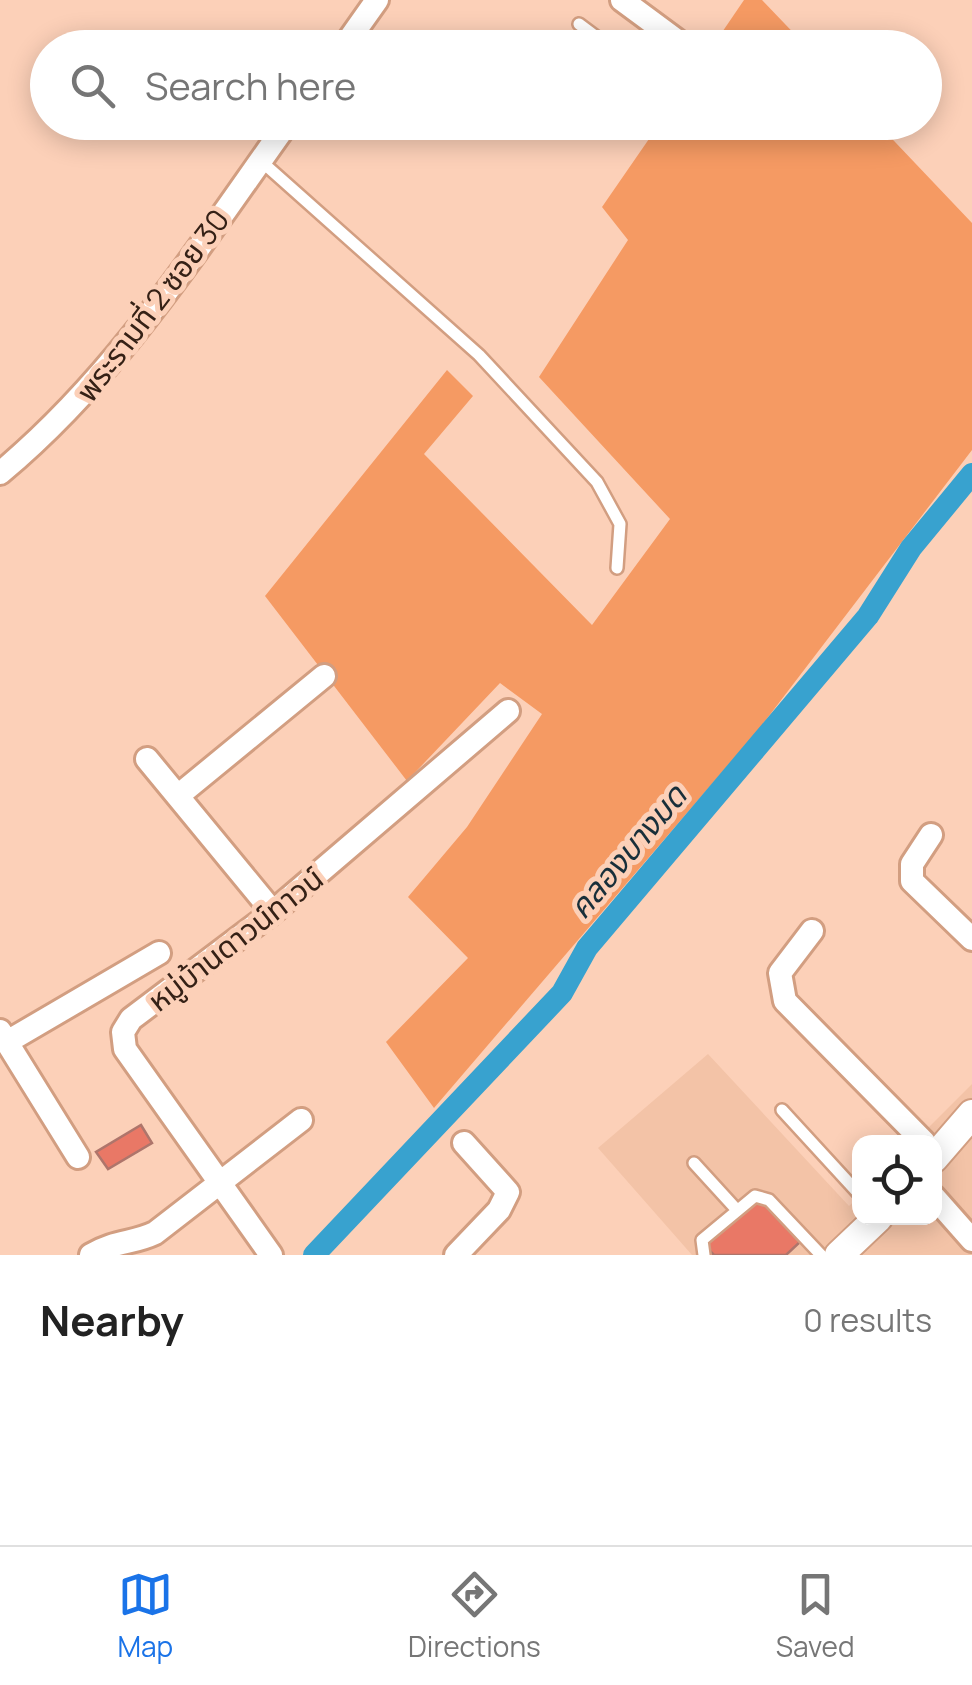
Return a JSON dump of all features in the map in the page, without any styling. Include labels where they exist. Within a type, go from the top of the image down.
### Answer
[{"type":"street","points":[[355,30],[377,0]]},
{"type":"street","points":[[622,0],[659,30]]},
{"type":"street","name":"พระรามที่ 2 ซอย 30","points":[[0,473],[52,430],[105,370],[276,140]]},
{"type":"street","points":[[180,795],[324,676]]},
{"type":"street","name":"หมู่บ้านดาวน์ทาวน์","points":[[271,1255],[126,1049],[123,1032],[131,1020],[273,912],[508,711]]},
{"type":"street","points":[[148,759],[273,912]]},
{"type":"street","points":[[931,836],[912,864],[912,881],[972,940]]},
{"type":"street","points":[[812,931],[780,973],[785,1001],[916,1135]]},
{"type":"street","points":[[78,1157],[3,1036],[160,954]]},
{"type":"street","points":[[942,1143],[972,1114]]},
{"type":"street","points":[[91,1255],[119,1240],[140,1240],[155,1233],[301,1120]]},
{"type":"street","points":[[456,1255],[499,1210],[508,1192],[464,1143]]},
{"type":"street","points":[[942,1206],[972,1240]]},
{"type":"street","points":[[839,1255],[871,1225]]},
{"type":"lane","points":[[579,24],[587,30]]},
{"type":"lane","points":[[261,161],[479,354],[597,482],[620,524],[617,568]]},
{"type":"lane","points":[[782,1110],[852,1186]]},
{"type":"lane","points":[[694,1163],[736,1208]]},
{"type":"lane","points":[[704,1255],[702,1240],[754,1196],[770,1200],[821,1255]]},
{"type":"shaded area","points":[[744,0],[762,0],[791,30],[724,30]]},
{"type":"shaded area","points":[[648,140],[893,140],[972,223],[972,450],[759,729],[434,1108],[386,1042],[468,958],[408,897],[467,827],[542,714],[500,683],[407,781],[265,596],[447,370],[473,396],[424,454],[592,625],[670,519],[539,377],[628,240],[602,207]]},
{"type":"shaded area","points":[[708,1054],[849,1206],[852,1203],[852,1225],[942,1225],[942,1135],[921,1135],[972,1084],[972,1255],[692,1255],[598,1148]]},
{"type":"building","points":[[141,1125],[152,1143],[108,1169],[96,1152]]},
{"type":"building","points":[[756,1196],[800,1242],[786,1255],[714,1255],[704,1245]]},
{"type":"waterway","name":"คลองบางมด","points":[[314,1255],[562,993],[587,948],[868,616],[911,548],[972,474]]}]
